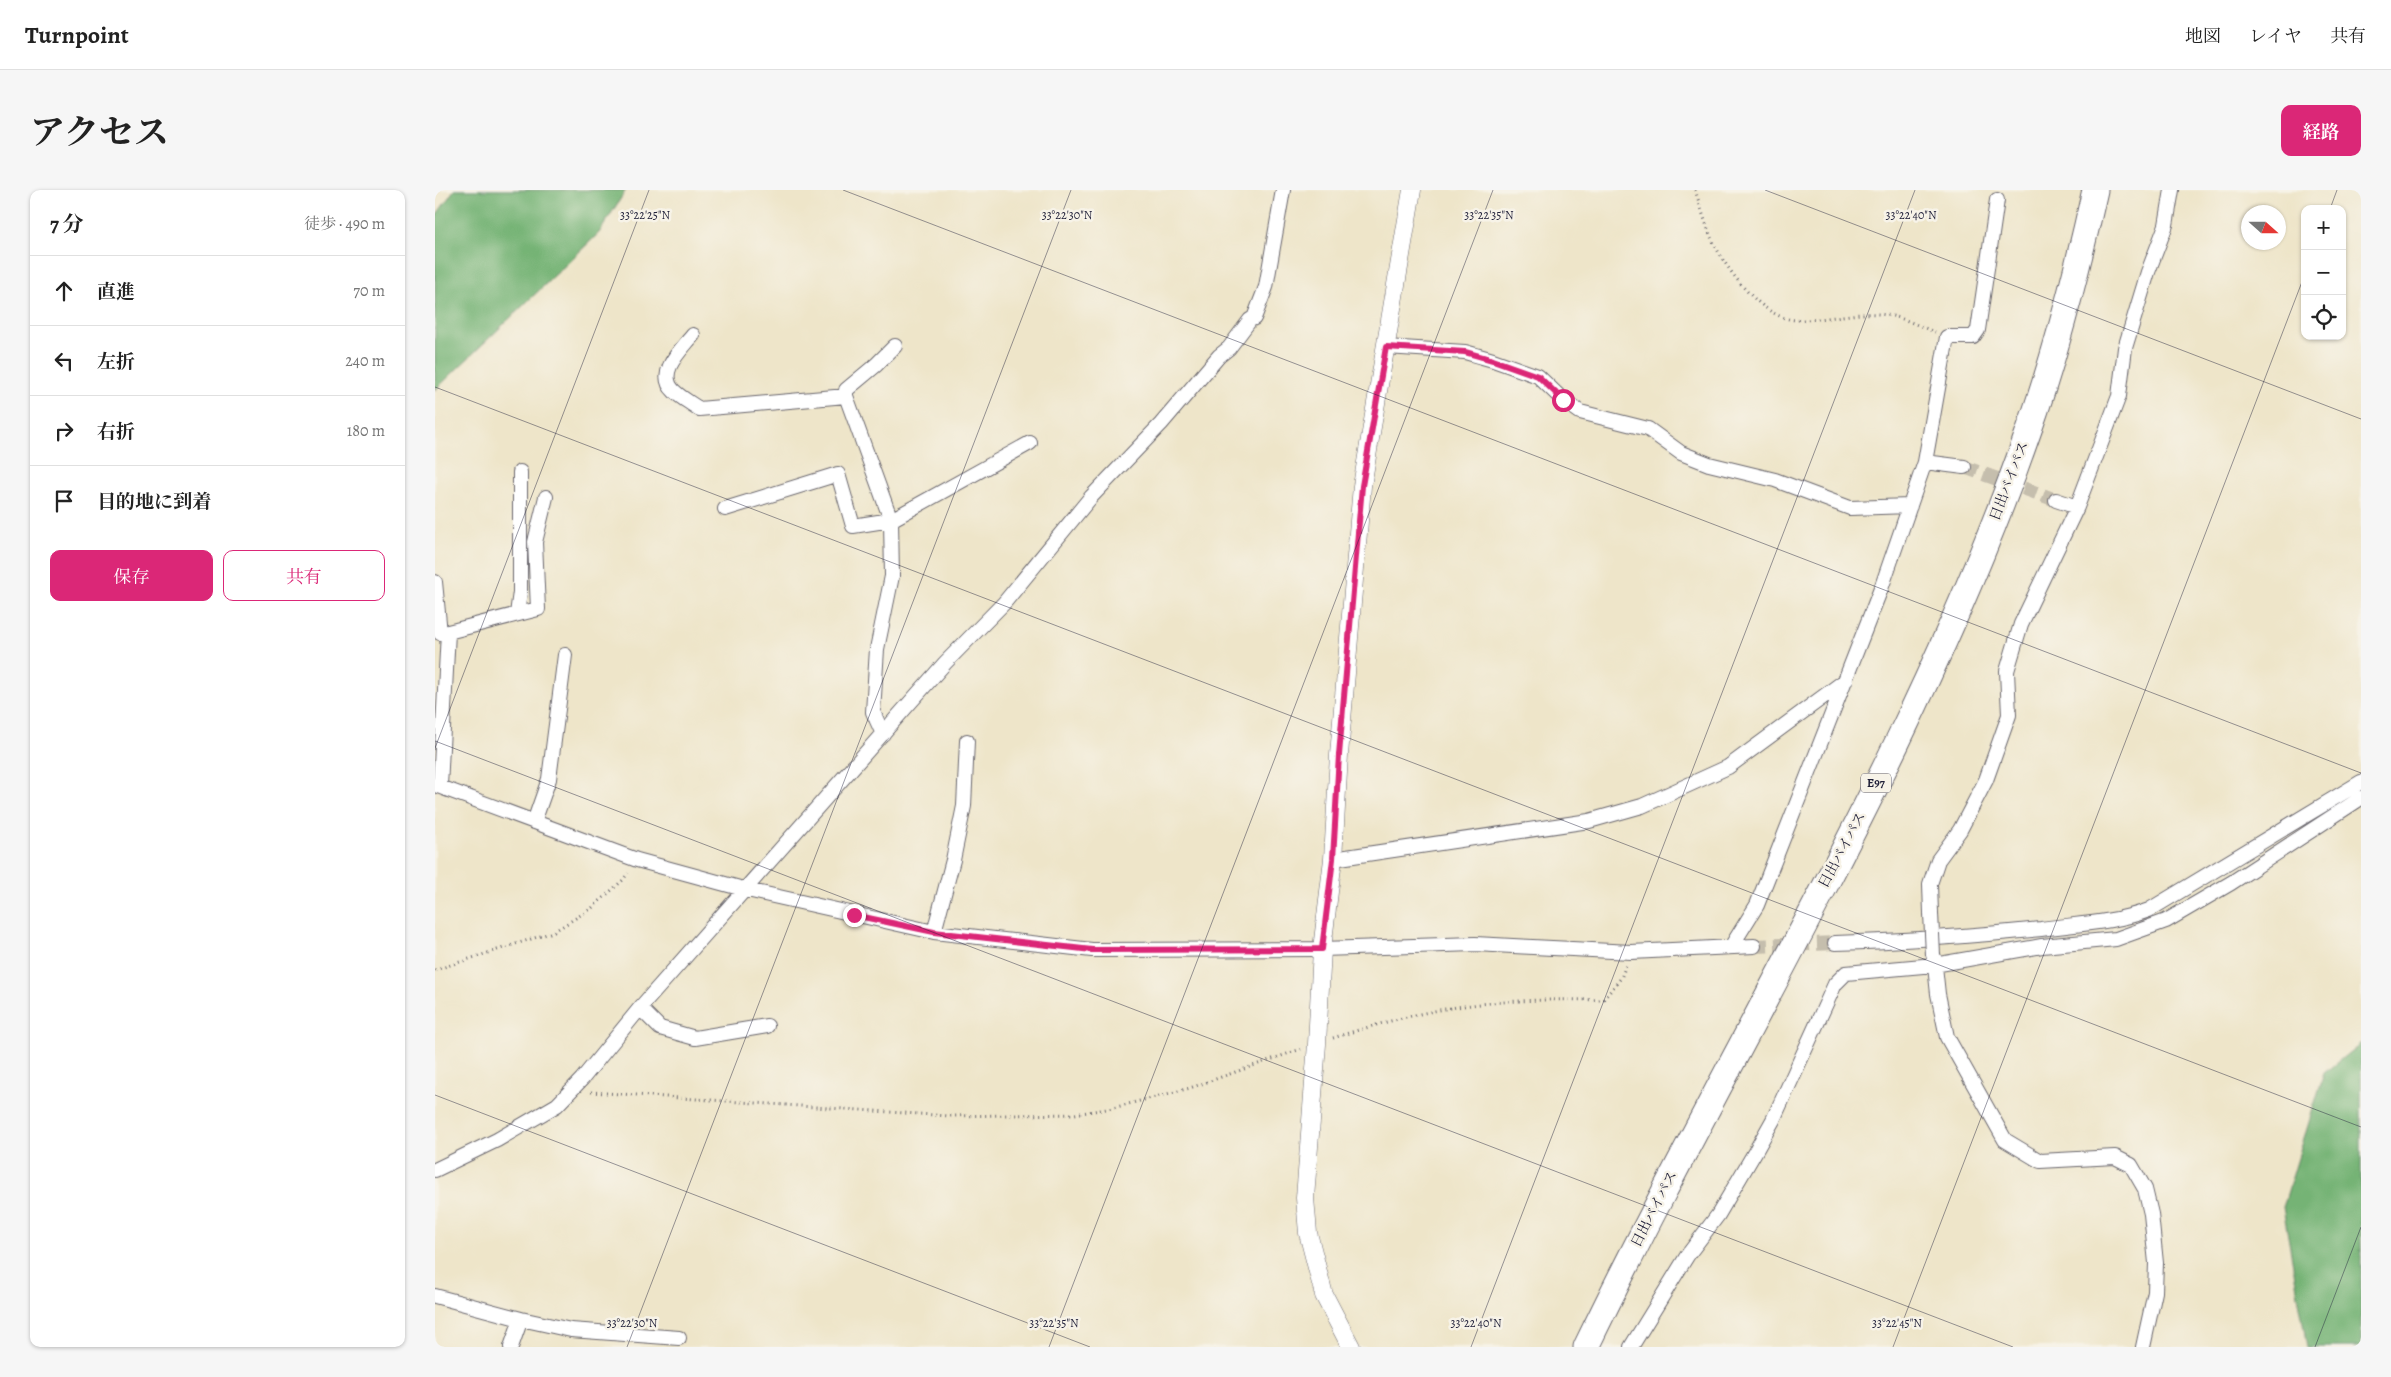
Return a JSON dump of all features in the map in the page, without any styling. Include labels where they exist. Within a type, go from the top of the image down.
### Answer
[{"type":"highway","name":"日出バイパス","points":[[1585,1347],[1672,1174],[1859,818],[1916,701],[1972,577],[2029,429],[2074,282],[2095,190]]},
{"type":"street","points":[[435,1170],[497,1140],[557,1105],[583,1079],[640,1008],[747,890],[945,663],[1004,602],[1091,497],[1161,424],[1219,356],[1229,348],[1250,320],[1254,318],[1266,287],[1283,190]]},
{"type":"street","points":[[1351,1347],[1324,1295],[1307,1232],[1305,1198],[1322,949],[1333,859],[1339,755],[1362,486],[1412,190]]},
{"type":"street","points":[[2143,1347],[2155,1292],[2156,1264],[2151,1214],[2145,1189],[2131,1165],[2115,1157],[2040,1161],[2005,1140],[1947,1036],[1938,994],[1934,960],[1930,884],[1938,860],[1960,830],[1986,780],[2009,715],[2007,671],[2021,624],[2077,507],[2119,396],[2125,348],[2148,272],[2166,225],[2172,190]]},
{"type":"street","points":[[1731,946],[1757,905],[1818,745],[1846,680],[1910,506],[1925,462],[1947,336],[1973,338],[1978,330],[1997,200]]},
{"type":"street","points":[[693,335],[669,365],[667,375],[672,390],[699,409],[846,396]]},
{"type":"street","points":[[883,734],[873,712],[877,649],[892,576],[891,520],[846,396],[846,390],[895,346]]},
{"type":"street","points":[[1386,347],[1465,352],[1493,360],[1538,376],[1563,400],[1581,412],[1648,429],[1681,453],[1709,464],[1775,480],[1850,508],[1910,506]]},
{"type":"street","points":[[725,509],[838,474],[853,526],[891,520],[1029,443]]},
{"type":"street","points":[[1925,462],[1964,467]]},
{"type":"street","points":[[517,614],[520,592],[519,472]]},
{"type":"street","points":[[441,632],[538,609],[535,542],[545,496]]},
{"type":"street","points":[[2056,500],[2077,507]]},
{"type":"street","points":[[435,582],[441,632],[437,785],[637,860],[747,890],[934,932],[1092,950],[1322,949],[1475,944],[1631,952],[1754,946]]},
{"type":"street","points":[[534,822],[549,779],[565,655]]},
{"type":"street","points":[[1333,859],[1589,821],[1642,806],[1728,767],[1846,680]]},
{"type":"street","points":[[934,932],[953,860],[964,806],[967,741]]},
{"type":"street","points":[[1835,944],[1955,938],[2096,923],[2129,917],[2149,910],[2361,782]]},
{"type":"street","points":[[1631,1347],[1687,1256],[1718,1215],[1755,1152],[1773,1120],[1835,984],[1846,973],[2042,946],[2116,939],[2166,921],[2231,883],[2361,798]]},
{"type":"street","points":[[640,1008],[660,1028],[695,1038],[767,1026]]},
{"type":"street","points":[[435,1296],[571,1330],[679,1338]]},
{"type":"street","points":[[511,1347],[521,1319]]},
{"type":"path","points":[[1695,190],[1711,238],[1732,273],[1761,305],[1779,317],[1796,320],[1865,314],[1891,316],[1947,336]]},
{"type":"path","points":[[435,970],[553,932],[592,908],[623,880],[637,860]]},
{"type":"path","points":[[570,1090],[949,1116],[1075,1114],[1113,1108],[1190,1088],[1256,1063],[1357,1030],[1454,1007],[1558,999],[1603,1000],[1621,978],[1631,952]]},
{"type":"green space","points":[[454,190],[626,190],[599,233],[435,390],[435,217]]},
{"type":"green space","points":[[2361,1043],[2361,1347],[2307,1347],[2283,1207],[2324,1073]]},
{"type":"tunnel","points":[[1964,467],[2056,500]]},
{"type":"tunnel","points":[[1754,946],[1835,943]]},
{"type":"route","points":[[854,915],[934,932],[1092,950],[1322,949],[1333,859],[1339,755],[1362,486],[1386,347],[1465,352],[1493,360],[1538,376],[1563,400]]}]
